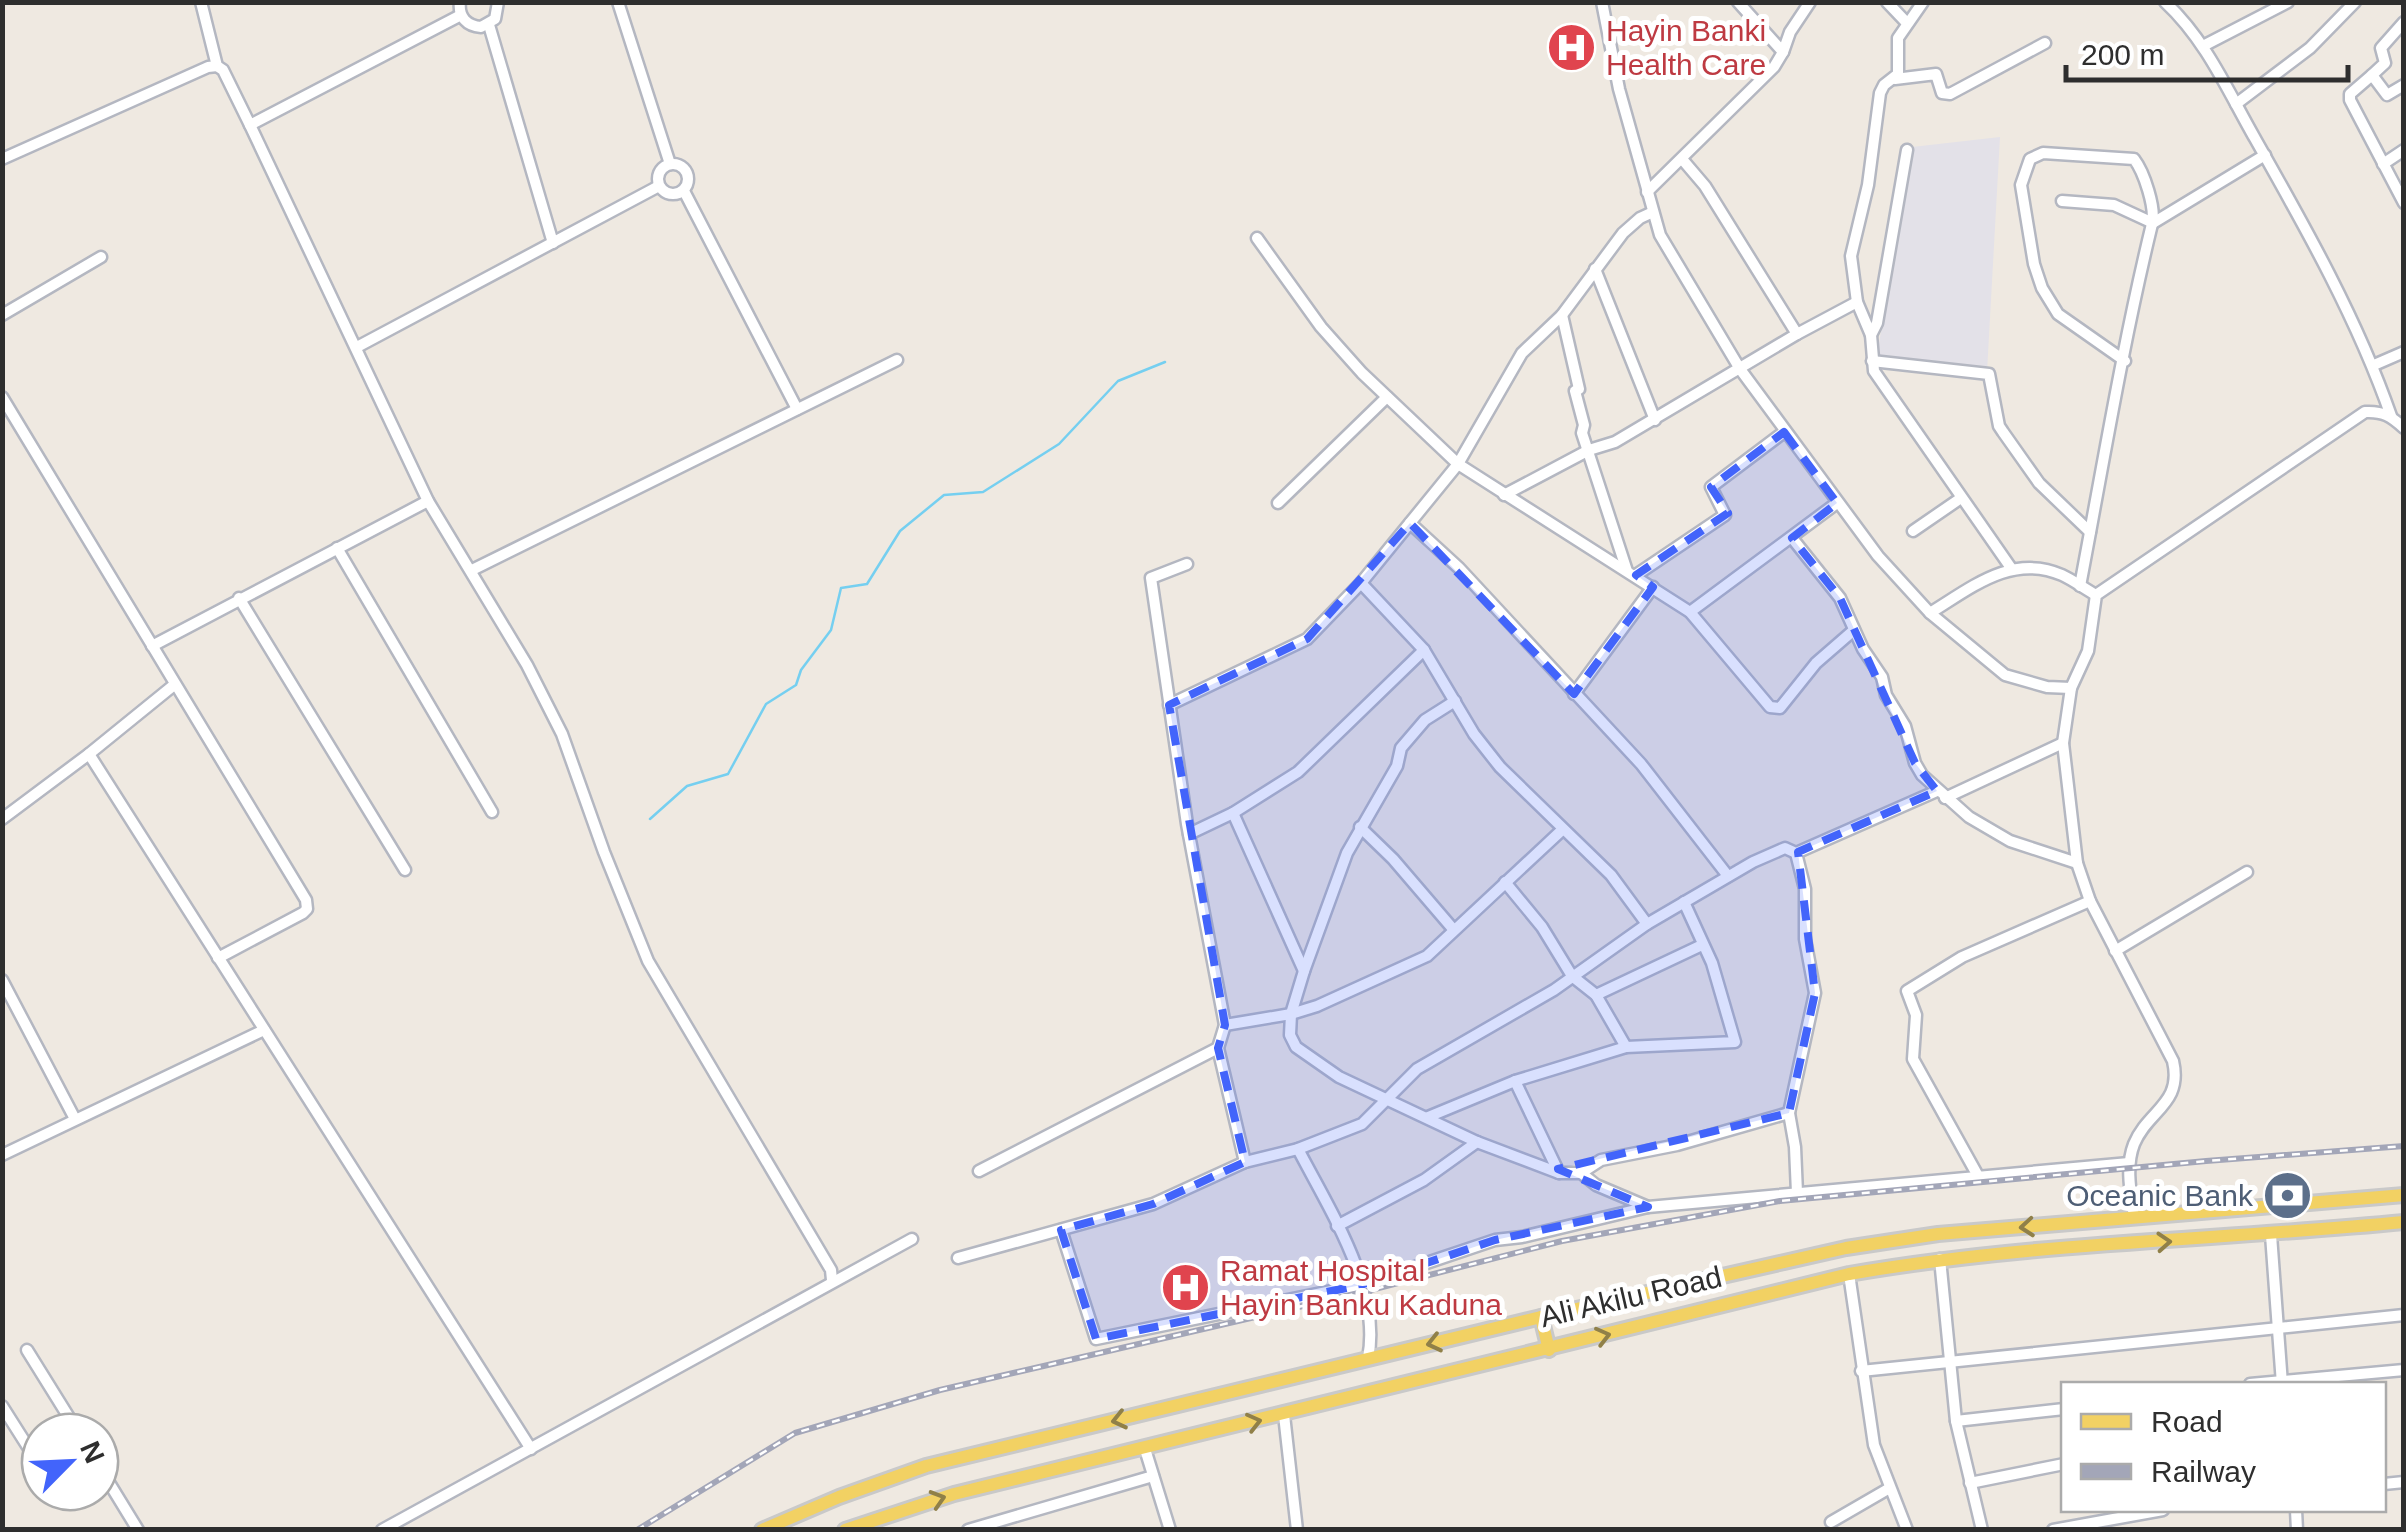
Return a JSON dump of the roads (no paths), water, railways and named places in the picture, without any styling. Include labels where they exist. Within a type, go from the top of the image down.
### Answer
[{"type":"main road","name":"Ali Akilu Road","points":[[762,1530],[926,1466],[1368,1358],[1846,1248],[1938,1234],[2404,1194]]},
{"type":"main road","name":"Ali Akilu Road","points":[[845,1530],[954,1494],[1849,1274],[1940,1259],[2404,1222]]},
{"type":"main road","points":[[1541,1318],[1548,1350]]},
{"type":"street","points":[[201,2],[217,66]]},
{"type":"street","points":[[460,2],[461,15],[473,26],[489,24],[498,12],[498,2]]},
{"type":"street","points":[[618,2],[670,164]]},
{"type":"street","points":[[1602,2],[1620,89],[1653,212],[1666,246],[1740,369],[1878,556],[1930,613],[2005,675],[2047,687],[2072,688]]},
{"type":"street","points":[[1738,2],[1783,52]]},
{"type":"street","points":[[1648,192],[1750,92],[1783,52],[1790,32],[1810,2]]},
{"type":"street","points":[[1887,2],[1906,22]]},
{"type":"street","points":[[1894,80],[1900,66],[1898,38],[1923,2]]},
{"type":"street","points":[[2165,2],[2203,46],[2264,155],[2374,365],[2391,416]]},
{"type":"street","points":[[2203,46],[2288,2]]},
{"type":"street","points":[[2236,104],[2310,48],[2355,2]]},
{"type":"street","points":[[250,125],[461,15]]},
{"type":"street","points":[[2404,22],[2381,48],[2386,60],[2355,88],[2350,100],[2404,204]]},
{"type":"street","points":[[489,24],[554,243]]},
{"type":"street","points":[[2012,568],[1925,440],[1882,385],[1872,360],[1871,335],[1858,302],[1851,256],[1868,185],[1884,86],[1894,80],[1936,74],[1942,93],[1950,94],[2046,43]]},
{"type":"street","points":[[2,159],[208,66],[223,70],[428,501],[472,570],[562,734],[648,961],[793,1203],[831,1270],[832,1280]]},
{"type":"street","points":[[2372,75],[2387,95],[2404,84]]},
{"type":"street","points":[[1871,335],[1877,322],[1907,150]]},
{"type":"street","points":[[2383,164],[2404,150]]},
{"type":"street","points":[[2080,586],[2153,223],[2148,194],[2134,159],[2044,153],[2030,158],[2021,185],[2042,288],[2058,314],[2124,361]]},
{"type":"street","points":[[2153,223],[2264,155]]},
{"type":"street","points":[[1682,159],[1705,186],[1797,334]]},
{"type":"street","points":[[670,164],[686,172],[688,182],[675,195],[659,186],[657,177],[670,164]]},
{"type":"street","points":[[357,347],[659,186]]},
{"type":"street","points":[[684,190],[797,409]]},
{"type":"street","points":[[2062,200],[2114,205],[2153,223]]},
{"type":"street","points":[[1169,705],[1307,639],[1362,583],[1458,464],[1522,353],[1562,314],[1623,233],[1653,212]]},
{"type":"street","points":[[1257,238],[1321,327],[1387,398],[1458,464],[1690,612],[1776,710],[1816,663],[1854,630]]},
{"type":"street","points":[[2,316],[100,257]]},
{"type":"street","points":[[1596,269],[1655,420]]},
{"type":"street","points":[[1504,494],[1589,450],[1615,442],[1858,302]]},
{"type":"street","points":[[1562,314],[1579,388],[1575,391],[1584,425],[1582,433],[1631,573]]},
{"type":"street","points":[[2374,365],[2404,352]]},
{"type":"street","points":[[472,570],[898,360]]},
{"type":"street","points":[[1872,360],[1989,374],[1999,426],[2040,483],[2090,532]]},
{"type":"street","points":[[2,397],[308,905],[303,914],[218,958]]},
{"type":"street","points":[[1278,503],[1387,398]]},
{"type":"street","points":[[2134,1217],[2129,1163],[2142,1131],[2172,1094],[2178,1080],[2173,1061],[2090,901],[2077,863],[2063,742],[2072,688],[2088,652],[2096,595],[2365,412],[2379,411],[2404,428]]},
{"type":"street","points":[[1631,573],[1726,515],[1711,486],[1784,432]]},
{"type":"street","points":[[1912,531],[1961,498]]},
{"type":"street","points":[[152,646],[428,501]]},
{"type":"street","points":[[1690,612],[1837,502]]},
{"type":"street","points":[[1410,523],[1460,568],[1642,764],[1728,876]]},
{"type":"street","points":[[1792,538],[1840,598],[1905,726],[1915,763],[1941,794],[2010,842],[2077,863]]},
{"type":"street","points":[[337,548],[492,812]]},
{"type":"street","points":[[1188,564],[1151,578],[1188,834],[1225,1025],[1218,1048],[1245,1162]]},
{"type":"street","points":[[1930,613],[1970,588],[2025,566],[2060,574],[2096,595]]},
{"type":"street","points":[[1362,583],[1424,650],[1474,734],[1500,767],[1611,874],[1647,924]]},
{"type":"street","points":[[1574,694],[1653,588]]},
{"type":"street","points":[[238,598],[405,870]]},
{"type":"street","points":[[1188,834],[1233,813],[1298,772],[1424,650]]},
{"type":"street","points":[[2,819],[174,685]]},
{"type":"street","points":[[1455,702],[1425,720],[1401,748],[1397,766],[1347,853],[1291,1014],[1290,1035],[1296,1047],[1339,1077],[1477,1142],[1558,1172],[1582,1173],[1602,1160],[1677,1145],[1790,1113]]},
{"type":"street","points":[[958,1258],[1152,1204],[1245,1162],[1298,1149],[1362,1124],[1418,1069],[1554,990],[1647,924],[1728,876],[1780,849],[1796,853],[2063,742]]},
{"type":"street","points":[[89,754],[531,1449]]},
{"type":"street","points":[[1233,813],[1304,971]]},
{"type":"street","points":[[1360,827],[1394,858],[1453,930]]},
{"type":"street","points":[[1225,1025],[1291,1014],[1427,956],[1562,830]]},
{"type":"street","points":[[1796,853],[1806,889],[1805,939],[1816,992],[1790,1113],[1797,1194]]},
{"type":"street","points":[[2115,951],[2247,872]]},
{"type":"street","points":[[1505,882],[1542,927],[1572,976],[1596,995],[1626,1047]]},
{"type":"street","points":[[1978,1176],[1913,1058],[1916,1015],[1907,991],[1962,957],[2090,901]]},
{"type":"street","points":[[1428,1117],[1515,1080],[1626,1047],[1736,1042],[1712,964],[1684,902]]},
{"type":"street","points":[[1596,995],[1702,945]]},
{"type":"street","points":[[2,980],[76,1118]]},
{"type":"street","points":[[2,1155],[264,1030]]},
{"type":"street","points":[[979,1171],[1218,1048]]},
{"type":"street","points":[[1515,1080],[1558,1172]]},
{"type":"street","points":[[1337,1226],[1424,1180],[1477,1142]]},
{"type":"street","points":[[1298,1149],[1362,1285],[1372,1327],[1368,1358]]},
{"type":"street","points":[[1060,1230],[1096,1338],[1362,1285],[1495,1240],[1522,1238],[1648,1207],[2129,1163]]},
{"type":"street","points":[[1582,1173],[1596,1185],[1648,1207]]},
{"type":"street","points":[[2271,1235],[2282,1382],[2404,1370]]},
{"type":"street","points":[[382,1530],[912,1238]]},
{"type":"street","points":[[1940,1259],[1956,1421],[1982,1530]]},
{"type":"street","points":[[1849,1274],[1874,1445],[1906,1530]]},
{"type":"street","points":[[1862,1371],[2404,1315]]},
{"type":"street","points":[[27,1350],[66,1412]]},
{"type":"street","points":[[2,1406],[20,1434]]},
{"type":"street","points":[[1956,1421],[2061,1409]]},
{"type":"street","points":[[1284,1415],[1297,1530]]},
{"type":"street","points":[[1145,1449],[1170,1530]]},
{"type":"street","points":[[1970,1483],[2061,1465]]},
{"type":"street","points":[[968,1530],[1153,1476]]},
{"type":"street","points":[[1831,1522],[1888,1489]]},
{"type":"street","points":[[120,1501],[138,1530]]},
{"type":"street","points":[[2053,1530],[2152,1512]]},
{"type":"waterway","points":[[650,819],[687,786],[728,774],[766,704],[796,685],[801,670],[831,630],[841,588],[867,584],[900,531],[944,495],[983,492],[1059,444],[1118,381],[1165,362]]},
{"type":"railway","points":[[637,1530],[795,1433],[940,1390],[1363,1292],[1562,1241],[1780,1201],[2404,1146]]},
{"type":"place","name":"Hayin Banki Health Care","points":[[1571,48]]},
{"type":"place","name":"Oceanic Bank","points":[[2288,1196]]},
{"type":"place","name":"Ramat Hospital Hayin Banku Kaduna","points":[[1185,1288]]}]
